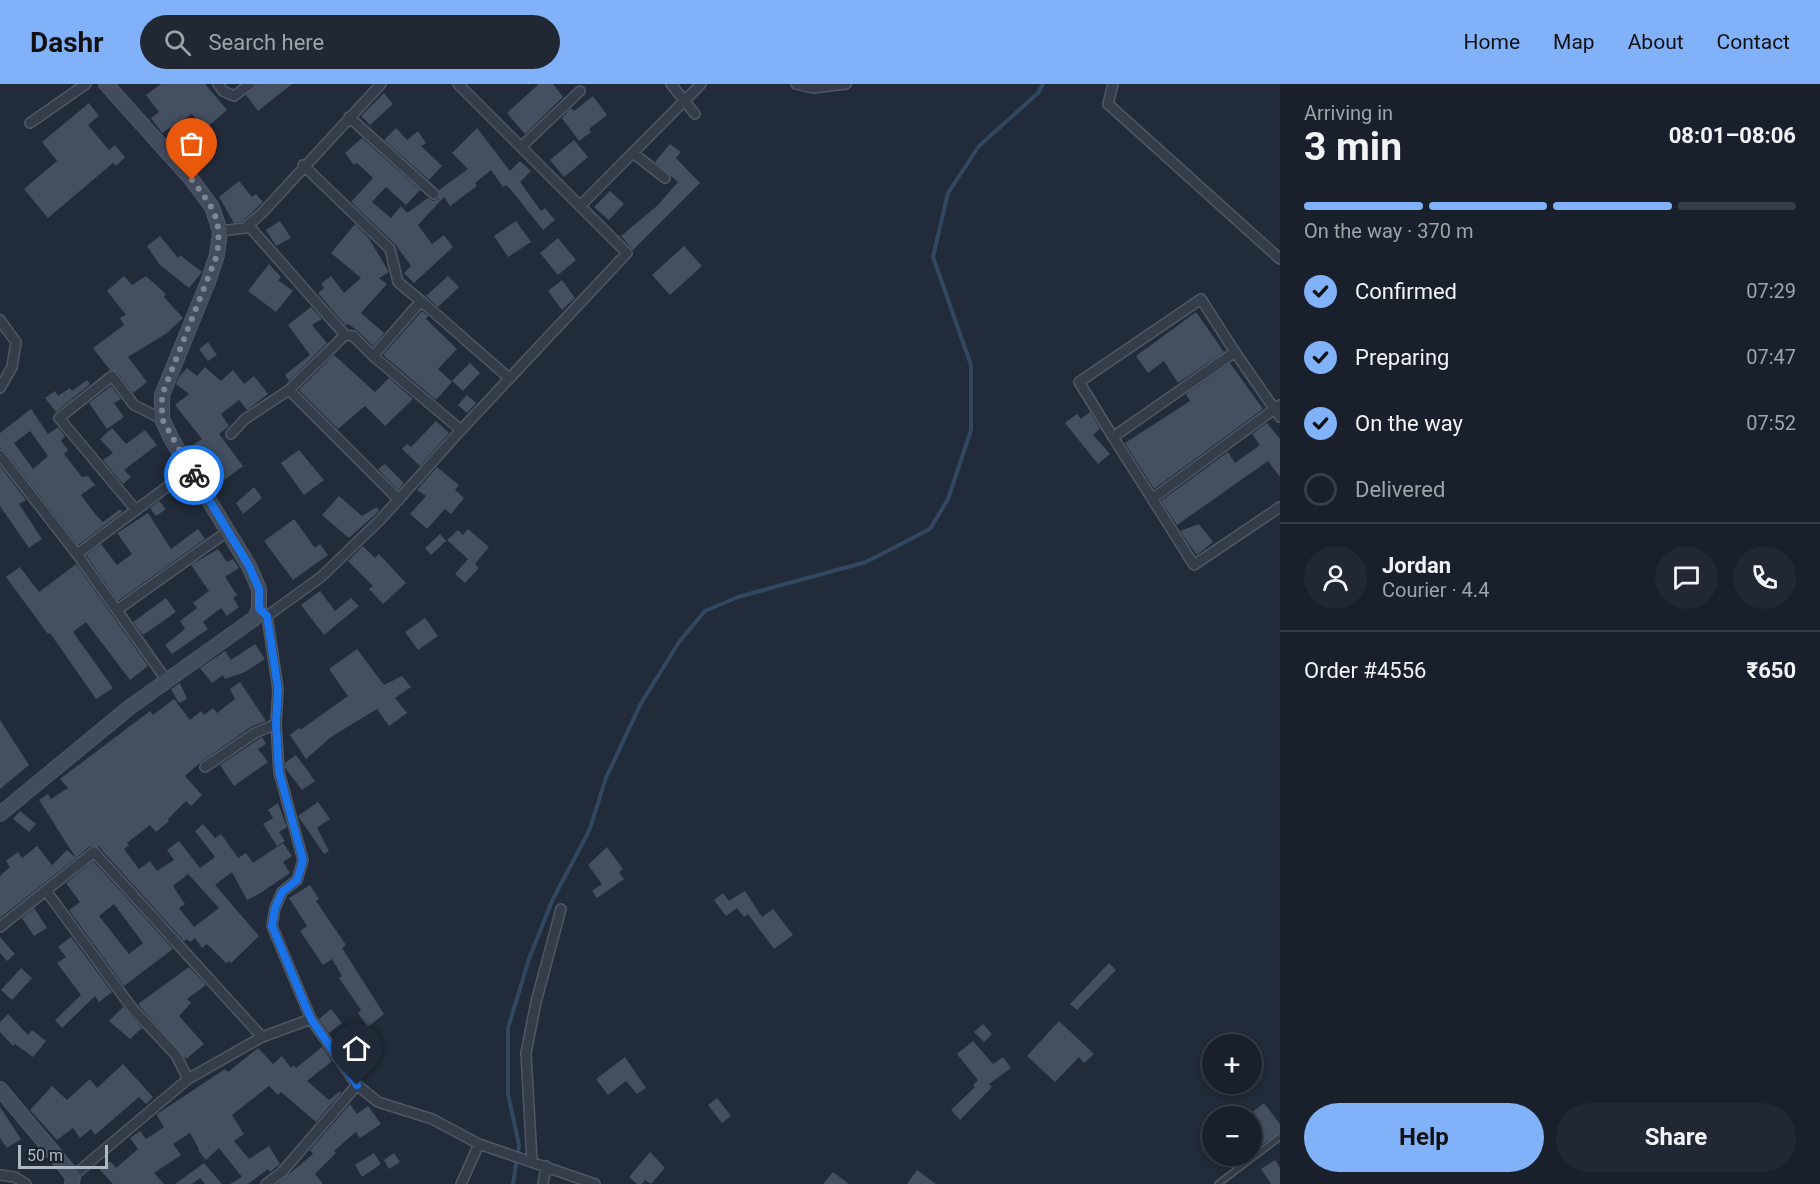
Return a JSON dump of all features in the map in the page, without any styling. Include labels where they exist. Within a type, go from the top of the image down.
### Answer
[{"type":"main road","points":[[0,814],[130,707],[263,612],[259,589],[228,531],[162,419],[162,395],[208,282],[217,255],[220,231],[212,207],[192,180],[106,84]]},
{"type":"main road","points":[[0,1089],[72,1180]]},
{"type":"street","points":[[30,123],[86,84]]},
{"type":"street","points":[[218,84],[224,91],[234,96],[250,84]]},
{"type":"street","points":[[220,231],[238,231],[248,225],[381,84]]},
{"type":"street","points":[[671,84],[695,114]]},
{"type":"street","points":[[580,206],[701,84]]},
{"type":"street","points":[[796,84],[813,88],[846,84]]},
{"type":"street","points":[[1113,84],[1108,104],[1280,259]]},
{"type":"street","points":[[465,86],[627,253],[509,378],[399,500],[321,577],[263,612],[278,689],[276,724],[279,772],[303,860],[297,880],[282,892],[275,908],[272,926],[311,1019],[357,1085],[378,1102],[432,1119],[479,1144],[500,1152],[595,1184]]},
{"type":"street","points":[[522,146],[580,91]]},
{"type":"street","points":[[349,117],[434,194]]},
{"type":"street","points":[[633,153],[665,178]]},
{"type":"street","points":[[303,165],[390,249],[398,282],[509,378]]},
{"type":"street","points":[[248,225],[345,335],[353,336],[461,430]]},
{"type":"street","points":[[1152,499],[1278,411],[1235,352],[1202,299],[1079,382],[1113,437],[1152,499],[1194,565],[1280,507]]},
{"type":"street","points":[[374,356],[421,301]]},
{"type":"street","points":[[0,320],[16,342],[12,367],[0,388]]},
{"type":"street","points":[[231,434],[246,419],[289,390],[345,335]]},
{"type":"street","points":[[1113,437],[1235,352]]},
{"type":"street","points":[[136,510],[58,418],[112,376],[134,405],[162,419]]},
{"type":"street","points":[[289,390],[399,500]]},
{"type":"street","points":[[0,455],[77,554],[166,681]]},
{"type":"street","points":[[77,554],[191,469]]},
{"type":"street","points":[[117,610],[228,531]]},
{"type":"street","points":[[205,767],[255,733],[276,724]]},
{"type":"street","points":[[0,927],[47,892],[94,852],[262,1037]]},
{"type":"street","points":[[47,892],[132,1008],[176,1054],[189,1079]]},
{"type":"street","points":[[531,1161],[526,1053],[536,1002],[561,909]]},
{"type":"street","points":[[72,1180],[189,1079],[262,1037],[311,1019]]},
{"type":"street","points":[[266,1184],[282,1172],[357,1085]]},
{"type":"street","points":[[461,1184],[479,1144]]},
{"type":"street","points":[[543,1184],[546,1166]]},
{"type":"street","points":[[0,1175],[15,1177],[26,1184]]},
{"type":"lane","points":[[1218,1184],[1280,1137]]},
{"type":"building","points":[[161,84],[205,84],[227,110],[205,129],[192,114],[162,133],[151,118],[159,112],[146,95]]},
{"type":"building","points":[[257,84],[292,84],[258,111],[246,95]]},
{"type":"building","points":[[539,84],[553,84],[563,97],[525,134],[507,113]]},
{"type":"building","points":[[384,93],[393,104],[370,125],[361,116]]},
{"type":"building","points":[[593,96],[607,115],[589,129],[591,132],[579,141],[562,118],[571,108],[574,111]]},
{"type":"building","points":[[89,103],[99,116],[88,125],[109,150],[115,145],[125,157],[116,166],[113,163],[48,218],[24,189],[57,161],[42,142]]},
{"type":"building","points":[[396,128],[407,140],[418,131],[426,143],[421,146],[442,166],[429,180],[384,140]]},
{"type":"building","points":[[477,128],[510,171],[520,161],[531,171],[520,182],[541,211],[545,208],[555,220],[543,230],[511,190],[506,185],[503,187],[491,170],[475,183],[477,186],[450,206],[444,197],[418,225],[432,244],[444,235],[453,247],[414,283],[404,273],[411,266],[395,244],[351,202],[373,178],[357,163],[354,165],[345,153],[362,138],[420,190],[406,205],[386,187],[372,202],[391,218],[401,206],[407,213],[428,198],[433,201],[439,199],[439,190],[468,169],[452,153]]},
{"type":"building","points":[[201,135],[214,151],[193,168],[180,153]]},
{"type":"building","points":[[574,140],[588,157],[564,177],[550,160]]},
{"type":"building","points":[[670,144],[681,152],[676,158],[700,183],[633,250],[621,236],[658,205],[678,182],[655,162]]},
{"type":"building","points":[[239,181],[252,197],[256,194],[263,202],[242,222],[234,223],[219,197]]},
{"type":"building","points":[[610,191],[624,204],[609,220],[594,207]]},
{"type":"building","points":[[280,221],[291,238],[276,246],[266,230]]},
{"type":"building","points":[[516,221],[531,242],[508,257],[494,236]]},
{"type":"building","points":[[355,224],[370,240],[389,272],[379,278],[387,284],[361,313],[384,333],[373,346],[358,331],[348,324],[346,326],[318,293],[324,288],[321,284],[331,276],[344,293],[361,278],[331,253]]},
{"type":"building","points":[[160,236],[178,258],[180,255],[202,272],[189,288],[159,264],[147,246]]},
{"type":"building","points":[[558,238],[576,260],[558,275],[540,253]]},
{"type":"building","points":[[684,246],[702,266],[670,295],[652,275]]},
{"type":"building","points":[[269,264],[281,277],[278,280],[293,291],[276,312],[248,291]]},
{"type":"building","points":[[124,276],[132,285],[146,276],[166,294],[164,297],[183,318],[167,333],[128,357],[147,382],[133,393],[117,372],[110,370],[93,348],[124,325],[120,318],[126,315],[107,291]]},
{"type":"building","points":[[448,276],[459,287],[438,307],[426,296]]},
{"type":"building","points":[[562,280],[575,298],[562,310],[548,291]]},
{"type":"building","points":[[311,307],[322,319],[312,325],[327,343],[289,381],[285,375],[310,355],[288,325]]},
{"type":"building","points":[[422,311],[428,316],[426,319],[457,349],[438,369],[452,382],[436,400],[383,355]]},
{"type":"building","points":[[1196,312],[1224,352],[1178,383],[1164,361],[1148,373],[1136,356]]},
{"type":"building","points":[[208,342],[217,355],[208,361],[199,349]]},
{"type":"building","points":[[334,355],[375,392],[389,378],[413,399],[385,426],[365,406],[338,429],[299,390]]},
{"type":"building","points":[[470,363],[480,373],[463,391],[452,381]]},
{"type":"building","points":[[1230,363],[1263,409],[1154,489],[1125,443],[1190,401],[1186,394]]},
{"type":"building","points":[[205,367],[221,381],[233,370],[244,384],[254,376],[268,394],[247,410],[239,400],[221,414],[229,426],[219,434],[243,466],[219,484],[202,463],[206,460],[194,444],[202,439],[175,405],[189,394],[176,384],[179,377],[187,368],[197,376]]},
{"type":"building","points":[[87,380],[90,384],[56,412],[45,398],[55,391],[58,396],[70,388],[72,391]]},
{"type":"building","points":[[111,386],[121,399],[114,403],[124,417],[107,429],[89,403]]},
{"type":"building","points":[[467,395],[476,403],[467,413],[458,405]]},
{"type":"building","points":[[31,409],[48,434],[58,427],[65,436],[61,441],[68,450],[64,454],[82,477],[88,476],[95,485],[81,495],[96,515],[103,522],[120,509],[122,512],[78,545],[5,451],[0,448],[0,433]],"holes":[[[30,431],[48,456],[33,469],[14,443]]]},
{"type":"building","points":[[1090,412],[1100,429],[1093,435],[1110,454],[1098,464],[1065,423],[1077,414],[1081,419]]},
{"type":"building","points":[[436,421],[449,433],[420,466],[402,449],[407,444],[411,447]]},
{"type":"building","points":[[1267,423],[1280,439],[1280,477],[1268,461],[1177,525],[1161,501],[1228,452],[1235,463],[1260,445],[1252,434]]},
{"type":"building","points":[[112,428],[126,444],[145,430],[157,445],[124,470],[131,477],[123,484],[103,460],[113,453],[100,439]]},
{"type":"building","points":[[299,450],[324,480],[304,495],[281,463]]},
{"type":"building","points":[[385,464],[404,483],[398,490],[378,469]]},
{"type":"building","points":[[0,466],[26,500],[19,504],[42,539],[29,548],[0,506]]},
{"type":"building","points":[[437,467],[459,485],[455,490],[464,498],[451,514],[445,509],[427,529],[410,514],[426,496],[417,490]]},
{"type":"building","points":[[254,487],[262,498],[243,514],[236,503]]},
{"type":"building","points":[[339,496],[362,516],[377,507],[379,511],[349,538],[322,515]]},
{"type":"building","points":[[159,501],[166,509],[156,516],[150,508]]},
{"type":"building","points":[[148,513],[171,549],[198,529],[205,539],[118,601],[86,555],[101,544],[117,565],[132,554],[117,533]]},
{"type":"building","points":[[294,519],[315,548],[320,544],[328,555],[293,580],[264,541]]},
{"type":"building","points":[[1199,524],[1213,542],[1197,555],[1180,531]]},
{"type":"building","points":[[468,529],[489,547],[475,564],[479,568],[465,583],[455,574],[468,559],[447,540],[458,530],[463,535]]},
{"type":"building","points":[[440,534],[446,541],[431,555],[425,548]]},
{"type":"building","points":[[363,546],[375,558],[379,554],[406,583],[383,604],[369,589],[373,586],[348,561]]},
{"type":"building","points":[[218,549],[227,562],[233,559],[239,568],[225,577],[237,595],[233,598],[239,607],[227,616],[221,608],[203,622],[208,629],[172,654],[165,645],[185,629],[180,621],[197,608],[193,603],[209,591],[191,565]]},
{"type":"building","points":[[76,564],[148,666],[130,680],[86,622],[73,632],[113,688],[96,699],[50,633],[48,634],[6,577],[20,567],[39,592]]},
{"type":"building","points":[[320,591],[335,611],[351,598],[359,606],[324,635],[301,605]]},
{"type":"building","points":[[166,598],[176,612],[143,635],[133,622]]},
{"type":"building","points":[[425,618],[438,636],[418,650],[405,632]]},
{"type":"building","points":[[255,644],[265,659],[245,672],[225,679],[223,675],[212,683],[200,668],[225,651],[231,660]]},
{"type":"building","points":[[357,649],[384,685],[402,676],[411,687],[395,698],[407,713],[389,726],[377,709],[331,737],[306,759],[290,735],[348,696],[329,669]]},
{"type":"building","points":[[240,682],[266,721],[251,727],[185,776],[202,795],[191,806],[186,801],[156,832],[150,825],[127,843],[129,845],[124,849],[139,869],[150,861],[157,871],[174,860],[167,850],[179,841],[200,868],[215,857],[195,831],[203,824],[215,838],[221,834],[238,858],[246,853],[253,863],[283,843],[292,856],[283,862],[290,873],[259,894],[247,900],[232,872],[215,885],[259,936],[231,963],[229,961],[226,963],[207,944],[202,948],[195,938],[190,942],[187,939],[184,941],[99,847],[90,846],[76,858],[39,800],[48,794],[51,799],[68,788],[60,779],[150,711],[153,715],[174,699],[190,720],[201,711],[204,715],[213,708],[217,713],[235,699],[230,689]],"holes":[[[188,874],[219,908],[194,927],[179,908],[185,904],[173,886]]]},
{"type":"building","points":[[180,683],[187,699],[179,703],[171,689]]},
{"type":"building","points":[[0,720],[29,765],[0,789]]},
{"type":"building","points":[[262,737],[266,744],[258,749],[268,762],[234,786],[220,765]]},
{"type":"building","points":[[296,755],[315,781],[302,790],[285,768],[285,763]]},
{"type":"building","points":[[318,802],[330,819],[317,828],[329,851],[324,854],[298,816]]},
{"type":"building","points":[[278,803],[287,827],[279,832],[285,841],[277,846],[263,824],[273,818],[268,810]]},
{"type":"building","points":[[20,811],[36,824],[29,832],[13,819]]},
{"type":"building","points":[[37,846],[52,865],[67,850],[76,858],[0,918],[0,876],[10,867],[6,861],[18,852],[22,858]]},
{"type":"building","points":[[607,847],[623,869],[619,872],[624,879],[597,898],[592,891],[602,884],[588,865]]},
{"type":"building","points":[[93,861],[173,949],[124,986],[69,910],[80,902],[66,883]],"holes":[[[114,904],[143,943],[129,954],[99,916]]]},
{"type":"building","points":[[310,885],[319,899],[316,901],[346,945],[342,948],[384,1014],[368,1027],[358,1013],[361,1010],[339,978],[342,976],[332,959],[323,965],[300,931],[307,926],[289,898]]},
{"type":"building","points":[[745,891],[762,917],[773,909],[793,935],[774,949],[748,914],[744,917],[737,908],[726,916],[714,900],[723,893],[729,901]]},
{"type":"building","points":[[34,908],[47,928],[34,936],[22,918]]},
{"type":"building","points":[[0,937],[15,954],[7,961],[0,953]]},
{"type":"building","points":[[71,937],[112,992],[99,1002],[95,996],[62,1028],[55,1020],[81,995],[57,963],[66,957],[58,947]]},
{"type":"building","points":[[1109,963],[1116,970],[1077,1010],[1070,1004]]},
{"type":"building","points":[[189,967],[206,985],[187,999],[191,1003],[179,1016],[204,1044],[186,1059],[138,1004]]},
{"type":"building","points":[[21,968],[32,978],[12,1000],[1,990]]},
{"type":"building","points":[[123,1007],[142,1028],[130,1039],[109,1021]]},
{"type":"building","points":[[331,1009],[342,1023],[329,1033],[319,1019]]},
{"type":"building","points":[[8,1014],[28,1035],[32,1030],[46,1041],[33,1057],[15,1044],[13,1046],[0,1032],[0,1022]]},
{"type":"building","points":[[1059,1021],[1094,1054],[1084,1063],[1079,1057],[1055,1082],[1027,1056]]},
{"type":"building","points":[[983,1024],[992,1034],[984,1042],[974,1032]]},
{"type":"building","points":[[973,1041],[993,1064],[1003,1057],[1011,1068],[989,1084],[992,1087],[960,1120],[951,1110],[975,1087],[973,1085],[978,1080],[957,1054]]},
{"type":"building","points":[[322,1047],[332,1061],[307,1081],[329,1100],[340,1091],[341,1093],[316,1122],[281,1092],[278,1095],[269,1086],[232,1115],[244,1134],[234,1141],[249,1159],[269,1146],[280,1164],[270,1172],[268,1169],[248,1184],[230,1184],[242,1177],[219,1148],[206,1160],[190,1133],[173,1144],[181,1155],[154,1173],[164,1184],[113,1184],[100,1170],[110,1161],[116,1168],[138,1149],[130,1138],[140,1131],[146,1139],[164,1127],[156,1114],[225,1069],[228,1072],[258,1048],[273,1064],[282,1056],[291,1068],[294,1065],[296,1068]]},
{"type":"building","points":[[625,1057],[646,1088],[637,1094],[626,1081],[608,1095],[596,1079]]},
{"type":"building","points":[[123,1064],[153,1097],[146,1104],[139,1097],[95,1135],[91,1129],[80,1138],[73,1128],[57,1140],[30,1110],[52,1086],[67,1100],[90,1079],[97,1088]]},
{"type":"building","points":[[717,1098],[731,1116],[722,1123],[708,1105]]},
{"type":"building","points":[[1264,1103],[1280,1124],[1280,1133],[1263,1144],[1262,1106],[1260,1106]]},
{"type":"building","points":[[350,1104],[357,1114],[368,1106],[381,1124],[360,1138],[356,1132],[334,1151],[336,1153],[315,1174],[323,1184],[277,1184],[313,1154],[310,1150]]},
{"type":"building","points":[[0,1107],[21,1139],[7,1148],[0,1138]]},
{"type":"building","points":[[650,1152],[665,1168],[651,1184],[645,1180],[642,1184],[637,1184],[629,1177]]},
{"type":"building","points":[[374,1153],[381,1164],[362,1177],[355,1165]]},
{"type":"building","points":[[394,1153],[400,1162],[389,1169],[384,1160]]},
{"type":"building","points":[[1275,1160],[1280,1168],[1280,1184],[1271,1184],[1261,1169]]},
{"type":"building","points":[[204,1163],[222,1184],[205,1184],[200,1178],[192,1184],[175,1184]]},
{"type":"building","points":[[917,1170],[936,1184],[907,1184]]},
{"type":"building","points":[[833,1172],[849,1184],[823,1184]]},
{"type":"waterway","points":[[513,1184],[519,1145],[508,1094],[508,1028],[529,959],[552,901],[589,831],[606,778],[640,705],[679,642],[705,611],[738,597],[866,562],[930,529],[948,499],[971,430],[971,365],[933,257],[948,193],[979,146],[1038,93],[1043,84]]},
{"type":"way so far","points":[[192,180],[212,207],[220,231],[217,255],[162,395],[162,419],[194,475]]},
{"type":"route","points":[[194,475],[249,566],[259,589],[259,608],[267,616],[270,630],[278,689],[276,724],[279,772],[302,849],[303,860],[302,871],[297,880],[282,892],[275,908],[272,926],[311,1019],[357,1085]]}]
